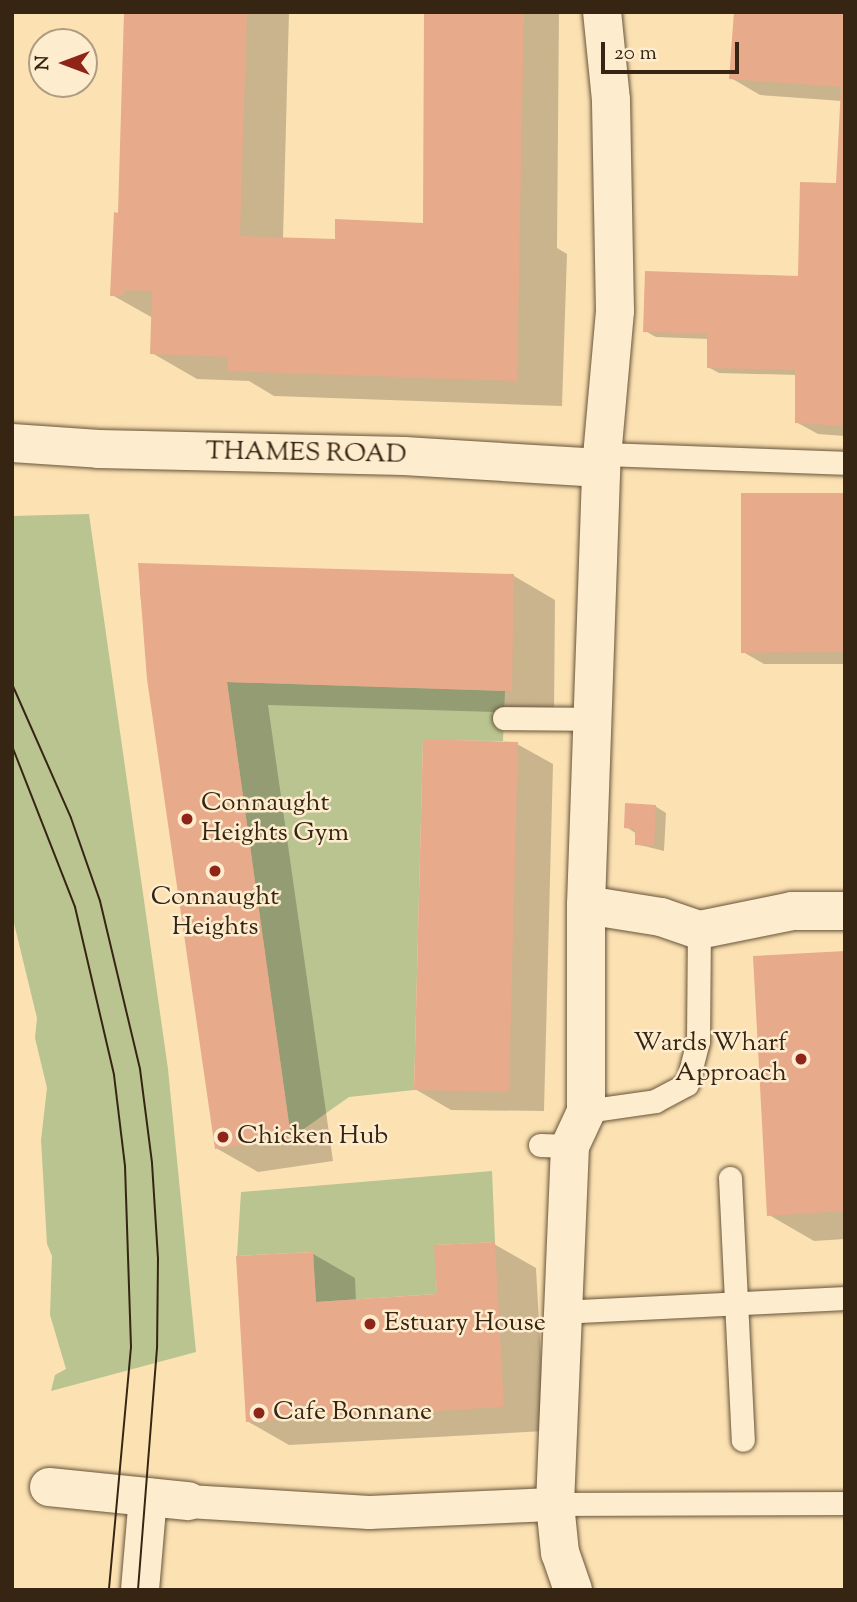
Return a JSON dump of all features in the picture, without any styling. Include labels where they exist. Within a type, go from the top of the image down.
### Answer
[{"type":"street","points":[[573,1590],[560,1553],[555,1504],[560,1312],[555,1146],[586,1111],[586,905],[595,719],[601,461],[615,311],[611,100],[602,12]]},
{"type":"street","name":"THAMES ROAD","points":[[12,443],[99,449],[601,461]]},
{"type":"street","points":[[586,905],[661,917],[699,930],[792,911],[845,911]]},
{"type":"street","points":[[49,1487],[188,1501],[369,1511],[555,1504]]},
{"type":"street","points":[[140,1590],[148,1497]]},
{"type":"lane","points":[[601,461],[845,463]]},
{"type":"lane","points":[[504,718],[595,719]]},
{"type":"lane","points":[[586,1111],[655,1101],[687,1084],[698,1041],[699,930]]},
{"type":"lane","points":[[730,1178],[743,1440]]},
{"type":"lane","points":[[560,1312],[845,1297]]},
{"type":"lane","points":[[555,1504],[845,1503]]},
{"type":"green space","points":[[89,514],[168,1069],[196,1352],[51,1391],[55,1375],[66,1369],[50,1315],[52,1256],[47,1244],[41,1140],[47,1088],[35,1038],[37,1018],[12,915],[12,516]]},
{"type":"green space","points":[[227,682],[505,691],[503,741],[423,740],[414,1090],[349,1097],[291,1138]]},
{"type":"green space","points":[[492,1171],[495,1242],[435,1245],[437,1294],[316,1302],[313,1252],[237,1256],[241,1192]]},
{"type":"building","points":[[124,12],[247,12],[240,236],[335,239],[335,219],[423,223],[424,12],[524,12],[517,381],[227,371],[228,357],[150,354],[152,291],[124,290],[124,296],[110,296],[114,212],[118,213]]},
{"type":"building","points":[[734,12],[845,12],[845,426],[795,423],[795,370],[707,368],[707,334],[643,332],[645,271],[798,276],[800,182],[836,183],[841,87],[729,79]]},
{"type":"building","points":[[741,493],[845,493],[845,652],[741,653]]},
{"type":"building","name":"Connaught Heights","points":[[138,563],[514,574],[512,691],[227,682],[291,1138],[215,1149],[147,679]]},
{"type":"building","points":[[423,739],[518,742],[509,1092],[414,1090]]},
{"type":"building","points":[[625,803],[656,805],[654,846],[635,845],[635,829],[624,828]]},
{"type":"building","name":"Wards Wharf Approach","points":[[845,951],[845,1211],[767,1216],[753,956]]},
{"type":"building","name":"Estuary House","points":[[495,1242],[504,1407],[246,1422],[236,1256],[313,1252],[316,1302],[437,1294],[434,1245]]},
{"type":"tram line","points":[[12,684],[71,818],[100,901],[140,1069],[152,1163],[158,1258],[157,1348],[138,1590]]},
{"type":"tram line","points":[[12,746],[75,907],[114,1075],[125,1166],[131,1347],[109,1590]]},
{"type":"place","name":"Connaught Heights Gym","points":[[187,819]]},
{"type":"place","name":"Connaught Heights","points":[[215,871]]},
{"type":"place","name":"Wards Wharf Approach","points":[[801,1059]]},
{"type":"place","name":"Chicken Hub","points":[[223,1137]]},
{"type":"place","name":"Estuary House","points":[[370,1324]]},
{"type":"place","name":"Cafe Bonnane","points":[[259,1413]]}]
